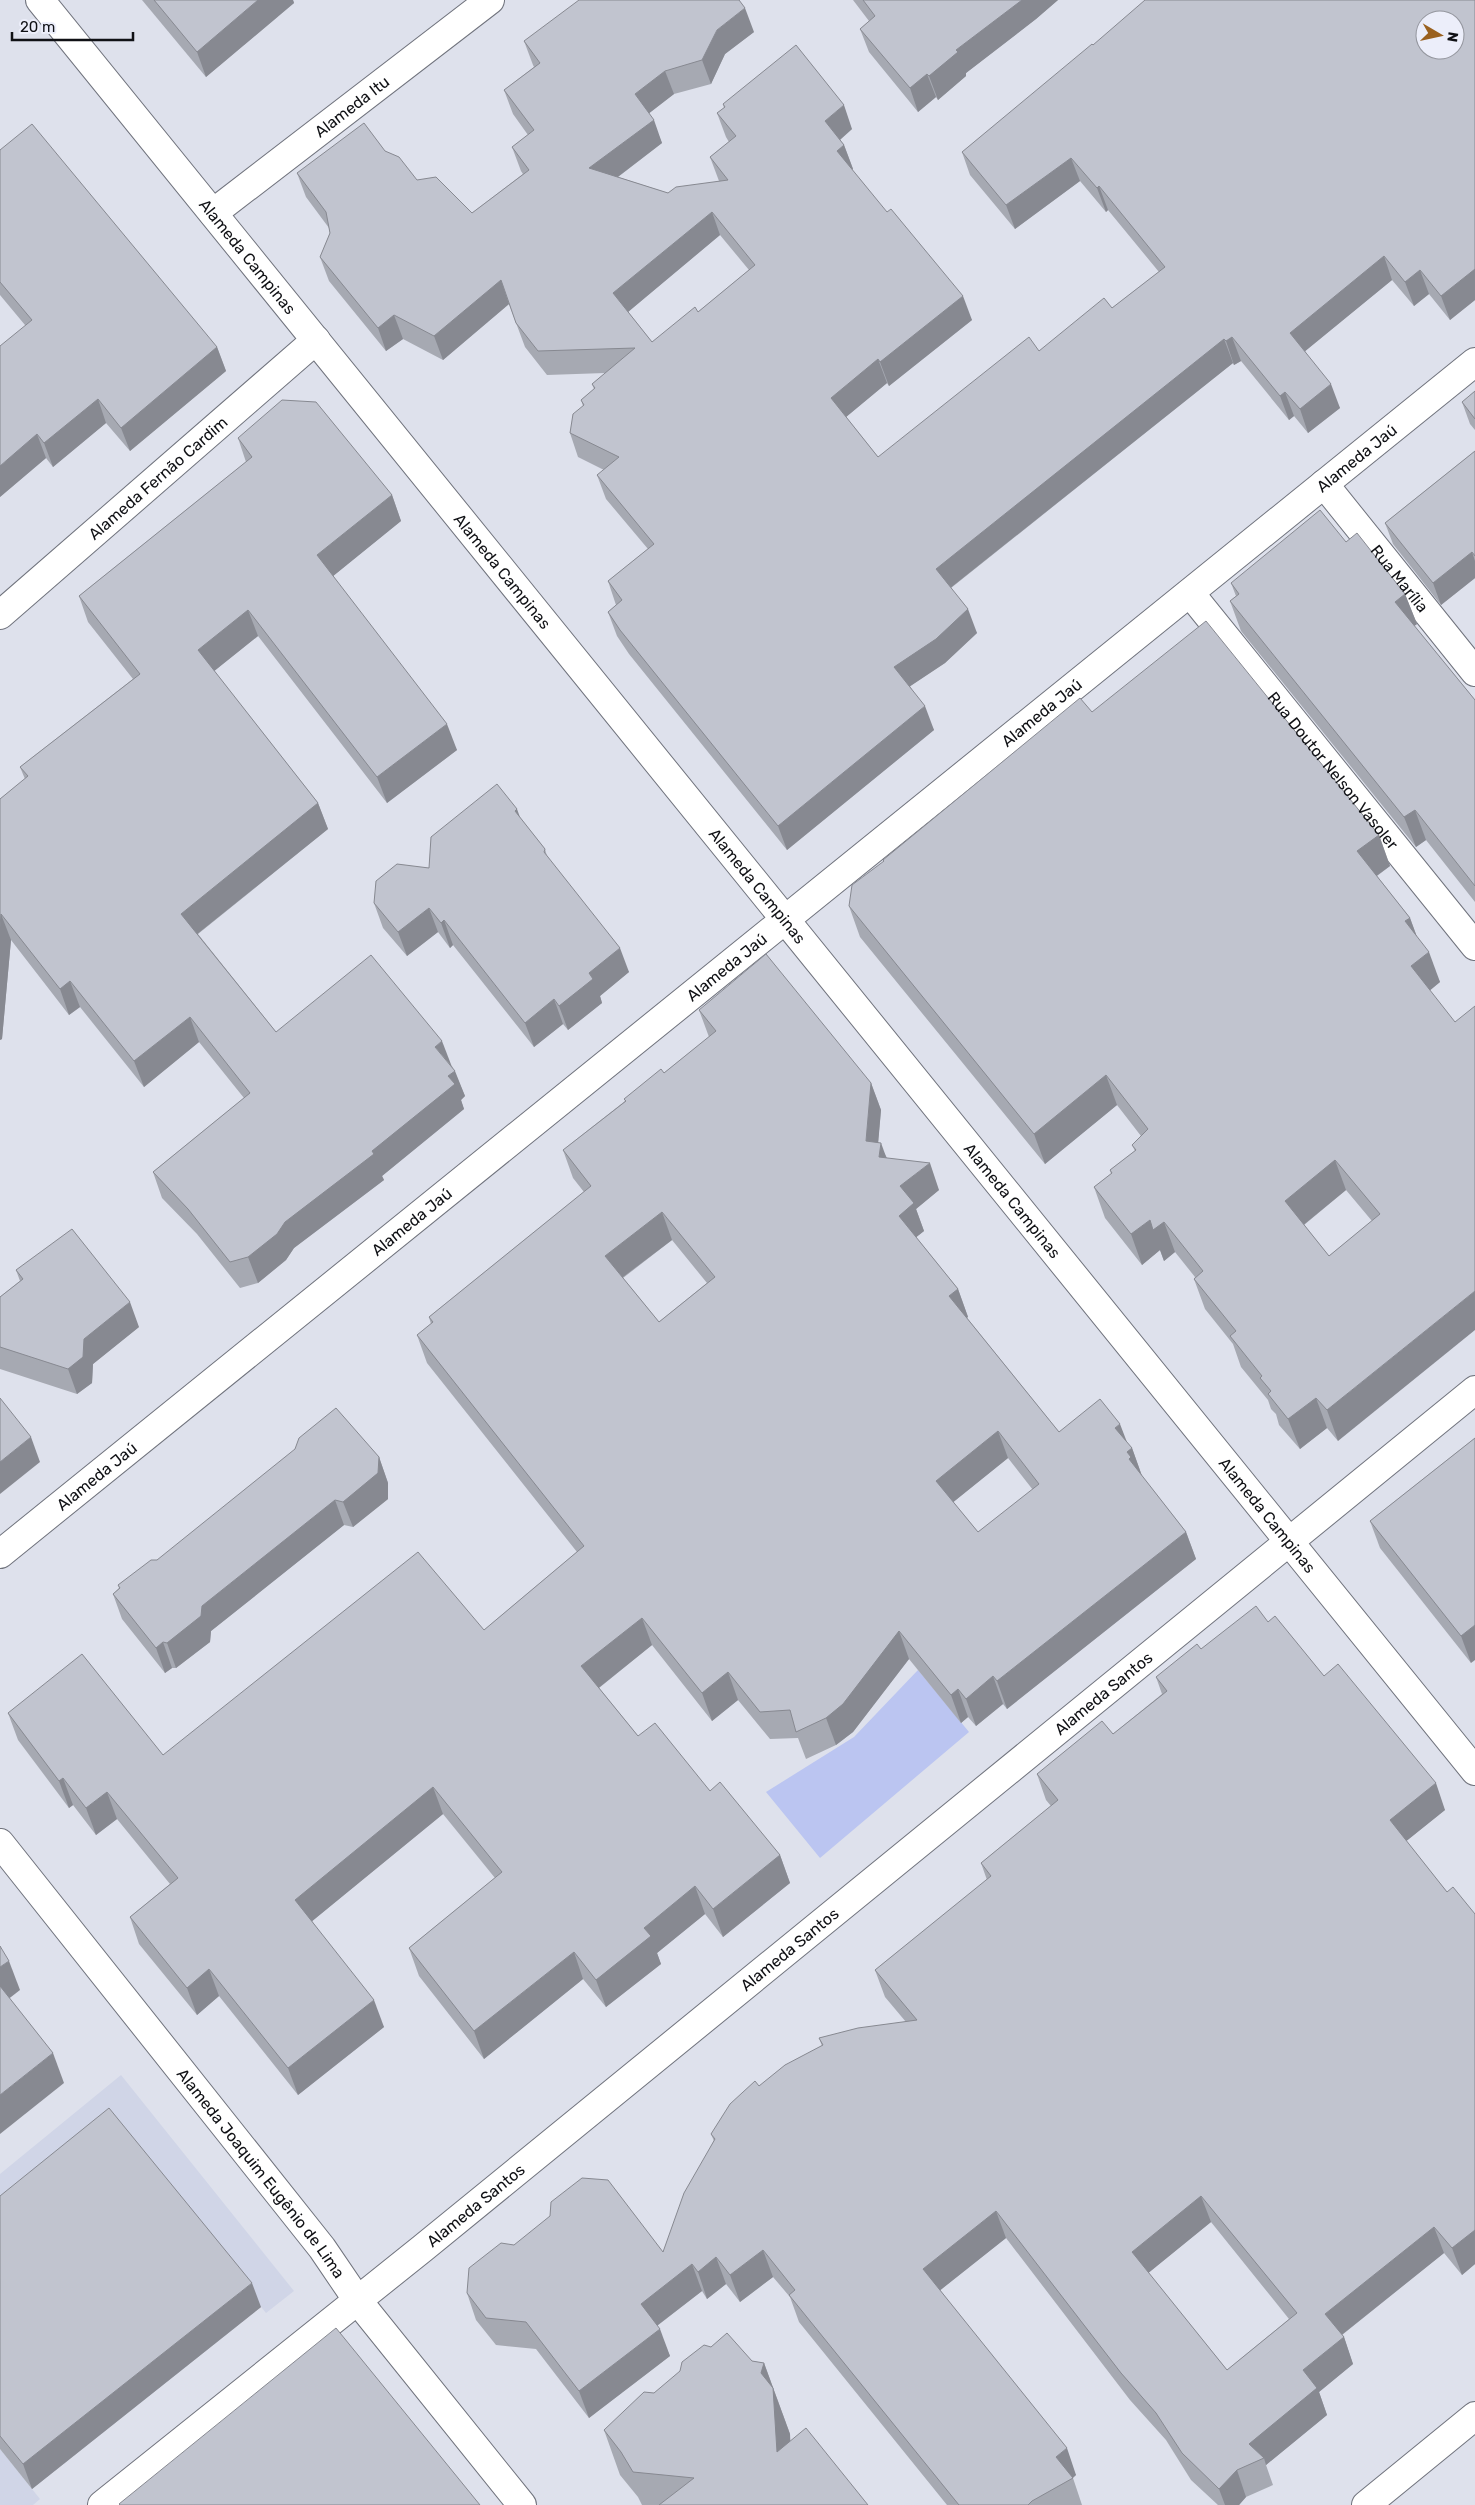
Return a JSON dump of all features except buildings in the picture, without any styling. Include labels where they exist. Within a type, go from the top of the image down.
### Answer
[{"type":"street","name":"Alameda Campinas","points":[[40,0],[1475,1772]]},
{"type":"street","name":"Alameda Itu","points":[[213,213],[490,0]]},
{"type":"street","name":"Alameda Fernão Cardim","points":[[0,615],[316,340]]},
{"type":"street","name":"Alameda Jaú","points":[[0,1554],[1475,362]]},
{"type":"street","name":"Rua Marília","points":[[1324,484],[1475,672]]},
{"type":"street","name":"Rua Doutor Nelson Vasoler","points":[[1190,593],[1475,946]]},
{"type":"street","name":"Alameda Santos","points":[[102,2505],[358,2301],[992,1786],[1288,1541],[1475,1390]]},
{"type":"street","name":"Alameda Joaquim Eugênio de Lima","points":[[0,1843],[322,2248],[358,2301],[522,2505]]},
{"type":"street","points":[[1366,2505],[1475,2416]]},
{"type":"shaded area","points":[[918,1670],[969,1732],[820,1858],[766,1792],[854,1737]]},
{"type":"shaded area","points":[[121,2075],[294,2291],[266,2313],[182,2208],[0,2354],[0,2174]]},
{"type":"shaded area","points":[[0,2449],[40,2499],[33,2505],[0,2505]]}]
